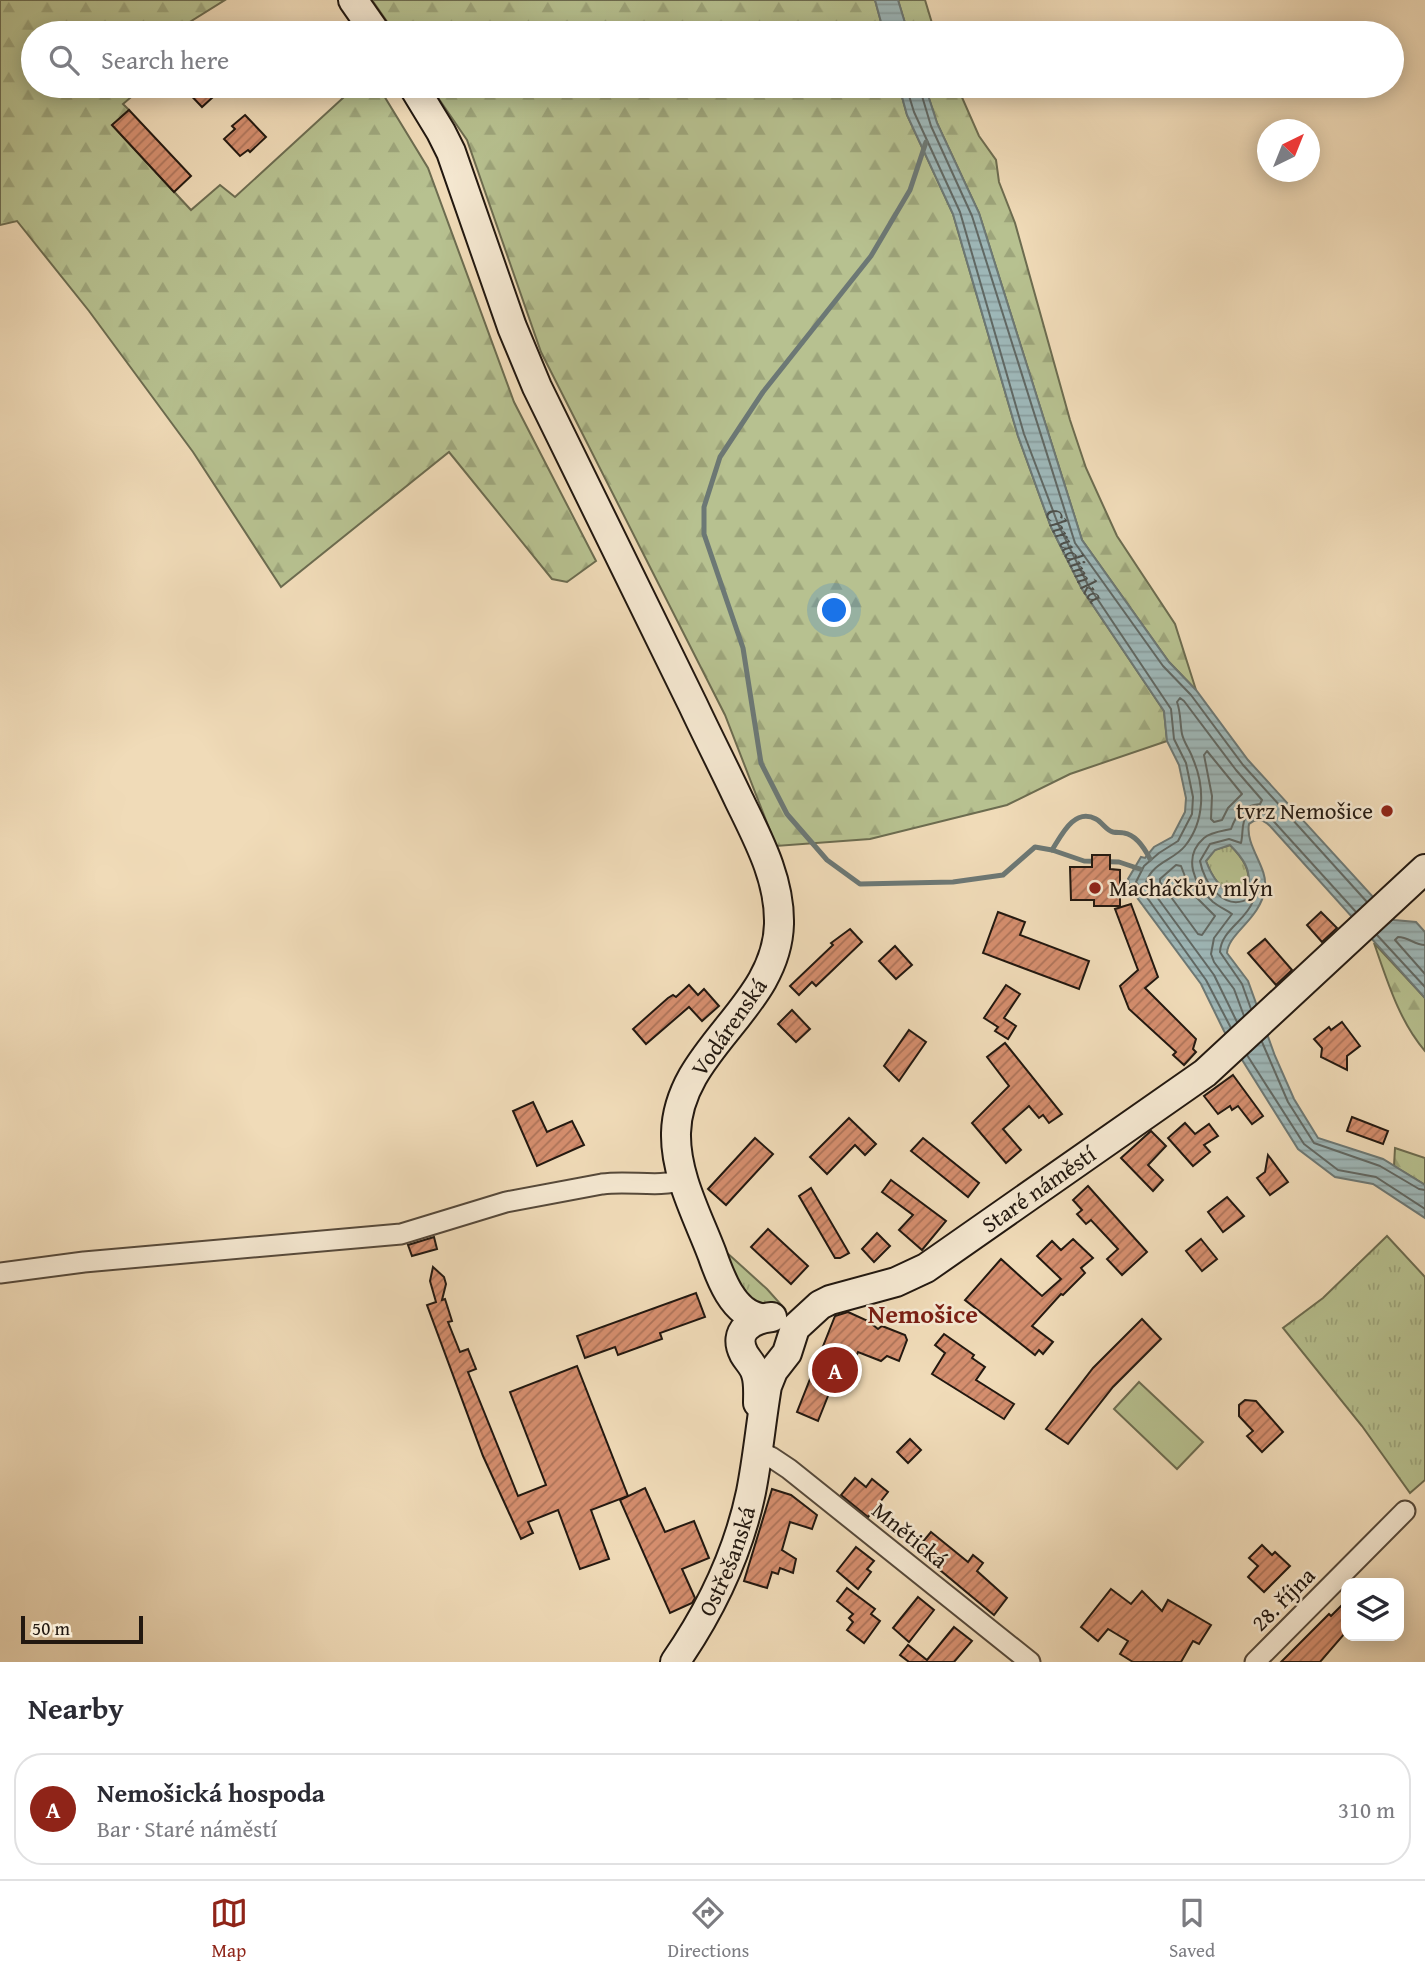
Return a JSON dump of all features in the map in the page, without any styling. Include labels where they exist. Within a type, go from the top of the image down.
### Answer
[{"type":"street","points":[[354,0],[368,21]]},
{"type":"street","name":"Vodárenská","points":[[420,98],[450,152],[512,327],[537,387],[715,751],[774,879],[779,928],[772,961],[763,980],[705,1058],[686,1091],[676,1133],[684,1180],[717,1268],[726,1301],[740,1328],[744,1350]]},
{"type":"street","name":"Staré náměstí","points":[[744,1350],[747,1326],[764,1318],[782,1315],[807,1301],[850,1294],[896,1282],[926,1268],[1140,1120],[1215,1064],[1425,869]]},
{"type":"street","points":[[0,1273],[84,1262],[361,1240],[401,1234],[506,1202],[602,1184],[616,1182],[660,1185],[684,1180]]},
{"type":"street","name":"Vodárenská","points":[[717,1268],[738,1304],[747,1312],[764,1318]]},
{"type":"street","name":"Staré náměstí","points":[[758,1442],[769,1377],[800,1321],[820,1305],[850,1294]]},
{"type":"street","points":[[744,1350],[757,1364],[765,1366],[773,1365],[786,1350],[788,1334],[781,1324],[764,1318]]},
{"type":"street","points":[[744,1350],[757,1377],[758,1442]]},
{"type":"street","name":"Ostřešanská","points":[[675,1662],[710,1606],[726,1570],[750,1494],[758,1442]]},
{"type":"street","name":"Mnětická","points":[[758,1442],[771,1457],[1030,1662]]},
{"type":"street","name":"28. října","points":[[1255,1662],[1405,1511]]},
{"type":"green space","points":[[0,0],[225,0],[191,21],[21,21],[21,98],[130,98],[123,104],[129,110],[112,125],[191,210],[220,185],[235,197],[343,98],[385,98],[428,168],[514,402],[596,561],[567,582],[552,579],[449,452],[281,587],[193,452],[89,311],[17,221],[0,225]]},
{"type":"green space","points":[[372,0],[875,0],[881,21],[387,21]]},
{"type":"green space","points":[[898,0],[925,0],[931,21],[904,21]]},
{"type":"green space","points":[[438,98],[902,98],[907,115],[953,214],[1018,436],[1051,527],[1082,589],[1164,711],[1167,741],[1070,774],[1007,805],[870,839],[776,846],[725,715],[541,352],[467,140]]},
{"type":"green space","points":[[929,98],[962,98],[979,136],[996,160],[999,182],[1015,223],[1086,468],[1117,536],[1175,624],[1196,690],[1169,662],[1082,540],[979,213],[937,123]]},
{"type":"green space","points":[[1230,845],[1242,860],[1249,877],[1248,890],[1234,896],[1217,881],[1206,861],[1214,850]]},
{"type":"green space","points":[[1374,943],[1425,998],[1425,1051],[1401,1013]]},
{"type":"green space","points":[[1395,1148],[1425,1158],[1425,1185],[1394,1166]]},
{"type":"green space","points":[[1387,1236],[1425,1277],[1425,1480],[1410,1493],[1362,1426],[1283,1328],[1323,1298]]},
{"type":"green space","points":[[715,1242],[785,1309],[780,1311],[751,1308]]},
{"type":"green space","points":[[1139,1382],[1203,1442],[1177,1469],[1114,1409]]},
{"type":"water","points":[[875,0],[898,0],[904,21],[881,21]]},
{"type":"water","name":"Chrudimka","points":[[902,98],[929,98],[937,123],[979,213],[1082,540],[1169,662],[1196,690],[1248,760],[1394,920],[1416,922],[1425,932],[1425,998],[1270,826],[1260,820],[1249,824],[1250,840],[1263,872],[1265,888],[1258,908],[1233,939],[1227,953],[1248,981],[1294,1099],[1318,1138],[1383,1159],[1425,1185],[1425,1218],[1373,1184],[1335,1177],[1298,1149],[1224,1031],[1201,984],[1130,888],[1128,879],[1141,857],[1145,858],[1154,847],[1172,837],[1185,812],[1186,798],[1179,765],[1167,741],[1164,711],[1082,589],[1051,527],[1018,436],[953,214],[907,115]],"holes":[[[1230,845],[1242,860],[1249,876],[1248,889],[1234,896],[1217,881],[1206,861],[1215,850]]]},
{"type":"building","points":[[193,98],[212,98],[202,107]]},
{"type":"building","points":[[129,110],[191,176],[174,192],[112,125]]},
{"type":"building","points":[[245,115],[266,137],[250,152],[248,150],[240,156],[224,139],[235,129],[232,126]]},
{"type":"building","name":"Macháčkův mlýn","points":[[1092,855],[1110,855],[1110,869],[1120,870],[1120,906],[1094,906],[1094,900],[1071,900],[1070,867],[1092,867]]},
{"type":"building","points":[[1131,904],[1158,977],[1145,988],[1196,1039],[1193,1049],[1196,1052],[1184,1065],[1173,1055],[1176,1052],[1129,1009],[1120,986],[1138,970],[1115,909]]},
{"type":"building","points":[[998,912],[1025,922],[1020,935],[1089,961],[1079,989],[983,953]]},
{"type":"building","points":[[1321,912],[1337,928],[1322,942],[1307,925]]},
{"type":"building","points":[[850,929],[862,942],[816,986],[812,982],[799,995],[790,986],[833,945],[831,943]]},
{"type":"building","points":[[1265,939],[1292,970],[1276,985],[1248,953]]},
{"type":"building","points":[[895,946],[912,965],[896,979],[879,961]]},
{"type":"building","points":[[689,985],[698,995],[704,989],[719,1006],[702,1021],[689,1007],[646,1044],[633,1029],[668,998],[673,995],[676,997]]},
{"type":"building","points":[[1006,985],[1020,994],[1004,1018],[1016,1026],[1008,1039],[995,1031],[998,1027],[984,1018]]},
{"type":"building","points":[[792,1010],[810,1029],[796,1042],[778,1024]]},
{"type":"building","points":[[1342,1022],[1360,1046],[1347,1056],[1347,1070],[1321,1057],[1322,1048],[1314,1039],[1329,1027],[1331,1030]]},
{"type":"building","points":[[909,1030],[926,1042],[899,1081],[884,1066]]},
{"type":"building","points":[[1005,1043],[1062,1114],[1049,1123],[1043,1115],[1039,1118],[1029,1106],[1003,1129],[1021,1150],[1006,1163],[972,1123],[1009,1086],[987,1057]]},
{"type":"building","points":[[1233,1075],[1263,1116],[1252,1124],[1238,1106],[1232,1110],[1230,1106],[1218,1114],[1204,1096]]},
{"type":"building","points":[[533,1102],[547,1132],[572,1121],[584,1145],[537,1166],[513,1111]]},
{"type":"building","points":[[1352,1117],[1388,1131],[1383,1144],[1347,1131]]},
{"type":"building","points":[[849,1118],[876,1144],[865,1155],[855,1145],[827,1174],[810,1157]]},
{"type":"building","points":[[1185,1123],[1195,1134],[1209,1124],[1218,1136],[1204,1145],[1210,1152],[1193,1166],[1168,1138]]},
{"type":"building","points":[[1151,1131],[1166,1146],[1148,1165],[1163,1180],[1153,1191],[1121,1158]]},
{"type":"building","points":[[755,1138],[773,1154],[726,1205],[708,1189]]},
{"type":"building","points":[[923,1138],[979,1183],[968,1197],[911,1151]]},
{"type":"building","points":[[1268,1155],[1288,1182],[1270,1195],[1257,1178],[1265,1172]]},
{"type":"building","points":[[891,1180],[946,1221],[922,1250],[899,1230],[913,1215],[882,1192]]},
{"type":"building","points":[[1088,1186],[1147,1252],[1122,1275],[1107,1259],[1118,1249],[1091,1220],[1086,1224],[1077,1214],[1082,1210],[1073,1200]]},
{"type":"building","points":[[811,1188],[849,1253],[840,1258],[835,1258],[799,1196]]},
{"type":"building","points":[[1227,1197],[1244,1216],[1223,1232],[1208,1212]]},
{"type":"building","points":[[768,1229],[808,1266],[791,1284],[751,1247]]},
{"type":"building","points":[[877,1233],[890,1246],[874,1262],[862,1249]]},
{"type":"building","points":[[434,1237],[437,1249],[412,1256],[408,1245]]},
{"type":"building","points":[[1073,1239],[1093,1258],[1081,1268],[1085,1273],[1061,1294],[1032,1326],[1053,1342],[1043,1354],[1039,1350],[1035,1355],[965,1300],[1001,1259],[1042,1296],[1061,1279],[1037,1256],[1052,1241],[1061,1250]]},
{"type":"building","points":[[1201,1239],[1217,1259],[1202,1271],[1186,1251]]},
{"type":"building","points":[[433,1267],[444,1277],[446,1284],[442,1300],[445,1299],[452,1321],[448,1322],[460,1352],[468,1349],[476,1369],[468,1372],[518,1496],[546,1485],[510,1392],[577,1366],[628,1496],[591,1510],[609,1559],[580,1569],[558,1510],[528,1522],[533,1533],[521,1539],[483,1456],[427,1305],[436,1302],[430,1281]]},
{"type":"building","points":[[696,1293],[705,1317],[660,1333],[662,1339],[618,1355],[615,1347],[585,1358],[577,1336]]},
{"type":"building","points":[[848,1312],[878,1329],[882,1326],[905,1335],[907,1340],[899,1361],[887,1356],[881,1361],[858,1352],[855,1360],[844,1356],[818,1421],[797,1412],[835,1316]]},
{"type":"building","points":[[1142,1319],[1161,1339],[1113,1387],[1068,1444],[1046,1429],[1093,1368]]},
{"type":"building","points":[[944,1334],[974,1355],[972,1358],[985,1367],[976,1380],[1014,1404],[1004,1419],[932,1374],[945,1353],[935,1345]]},
{"type":"building","points":[[1245,1400],[1256,1401],[1283,1432],[1262,1452],[1247,1436],[1253,1431],[1239,1416],[1239,1405]]},
{"type":"building","points":[[910,1439],[921,1450],[908,1463],[897,1452]]},
{"type":"building","points":[[855,1478],[866,1487],[872,1479],[888,1492],[868,1517],[841,1495]]},
{"type":"building","points":[[645,1488],[665,1532],[694,1521],[709,1558],[682,1569],[695,1598],[692,1603],[670,1613],[620,1500]]},
{"type":"building","points":[[772,1489],[791,1495],[817,1515],[812,1529],[790,1522],[782,1550],[796,1559],[793,1573],[780,1568],[778,1574],[772,1572],[767,1588],[744,1581]]},
{"type":"building","points":[[931,1532],[968,1562],[973,1555],[983,1563],[977,1571],[1007,1598],[994,1615],[916,1550]]},
{"type":"building","points":[[1262,1545],[1272,1555],[1275,1552],[1290,1566],[1264,1592],[1248,1577],[1258,1566],[1249,1558]]},
{"type":"building","points":[[856,1547],[874,1561],[867,1569],[871,1572],[858,1589],[837,1571]]},
{"type":"building","points":[[847,1588],[875,1609],[871,1614],[880,1621],[864,1643],[847,1630],[853,1622],[849,1618],[853,1614],[837,1601]]},
{"type":"building","points":[[1111,1589],[1131,1604],[1142,1591],[1162,1611],[1168,1600],[1211,1625],[1199,1644],[1193,1641],[1181,1662],[1133,1662],[1120,1654],[1128,1641],[1108,1629],[1098,1641],[1081,1627]]},
{"type":"building","points":[[918,1597],[934,1610],[909,1642],[893,1628]]},
{"type":"building","points":[[1341,1606],[1341,1638],[1320,1662],[1281,1662],[1329,1614],[1331,1616]]},
{"type":"building","points":[[954,1627],[972,1641],[954,1662],[909,1662],[900,1655],[908,1645],[927,1660]]},
{"type":"waterway","points":[[926,142],[910,190],[871,256],[763,392],[720,457],[704,507],[704,534],[743,648],[761,763],[787,814],[827,860],[860,884],[953,882],[1003,875],[1035,847],[1084,861],[1119,862],[1140,869]]},
{"type":"waterway","points":[[1052,850],[1069,825],[1088,816],[1098,820],[1111,831],[1132,836],[1150,859]]},
{"type":"place","name":"tvrz Nemošice","points":[[1387,811]]},
{"type":"place","name":"Macháčkův mlýn","points":[[1095,888]]},
{"type":"place","name":"Nemošická hospoda","points":[[835,1370]]},
{"type":"district","name":"Nemošice","points":[[923,1314]]}]
